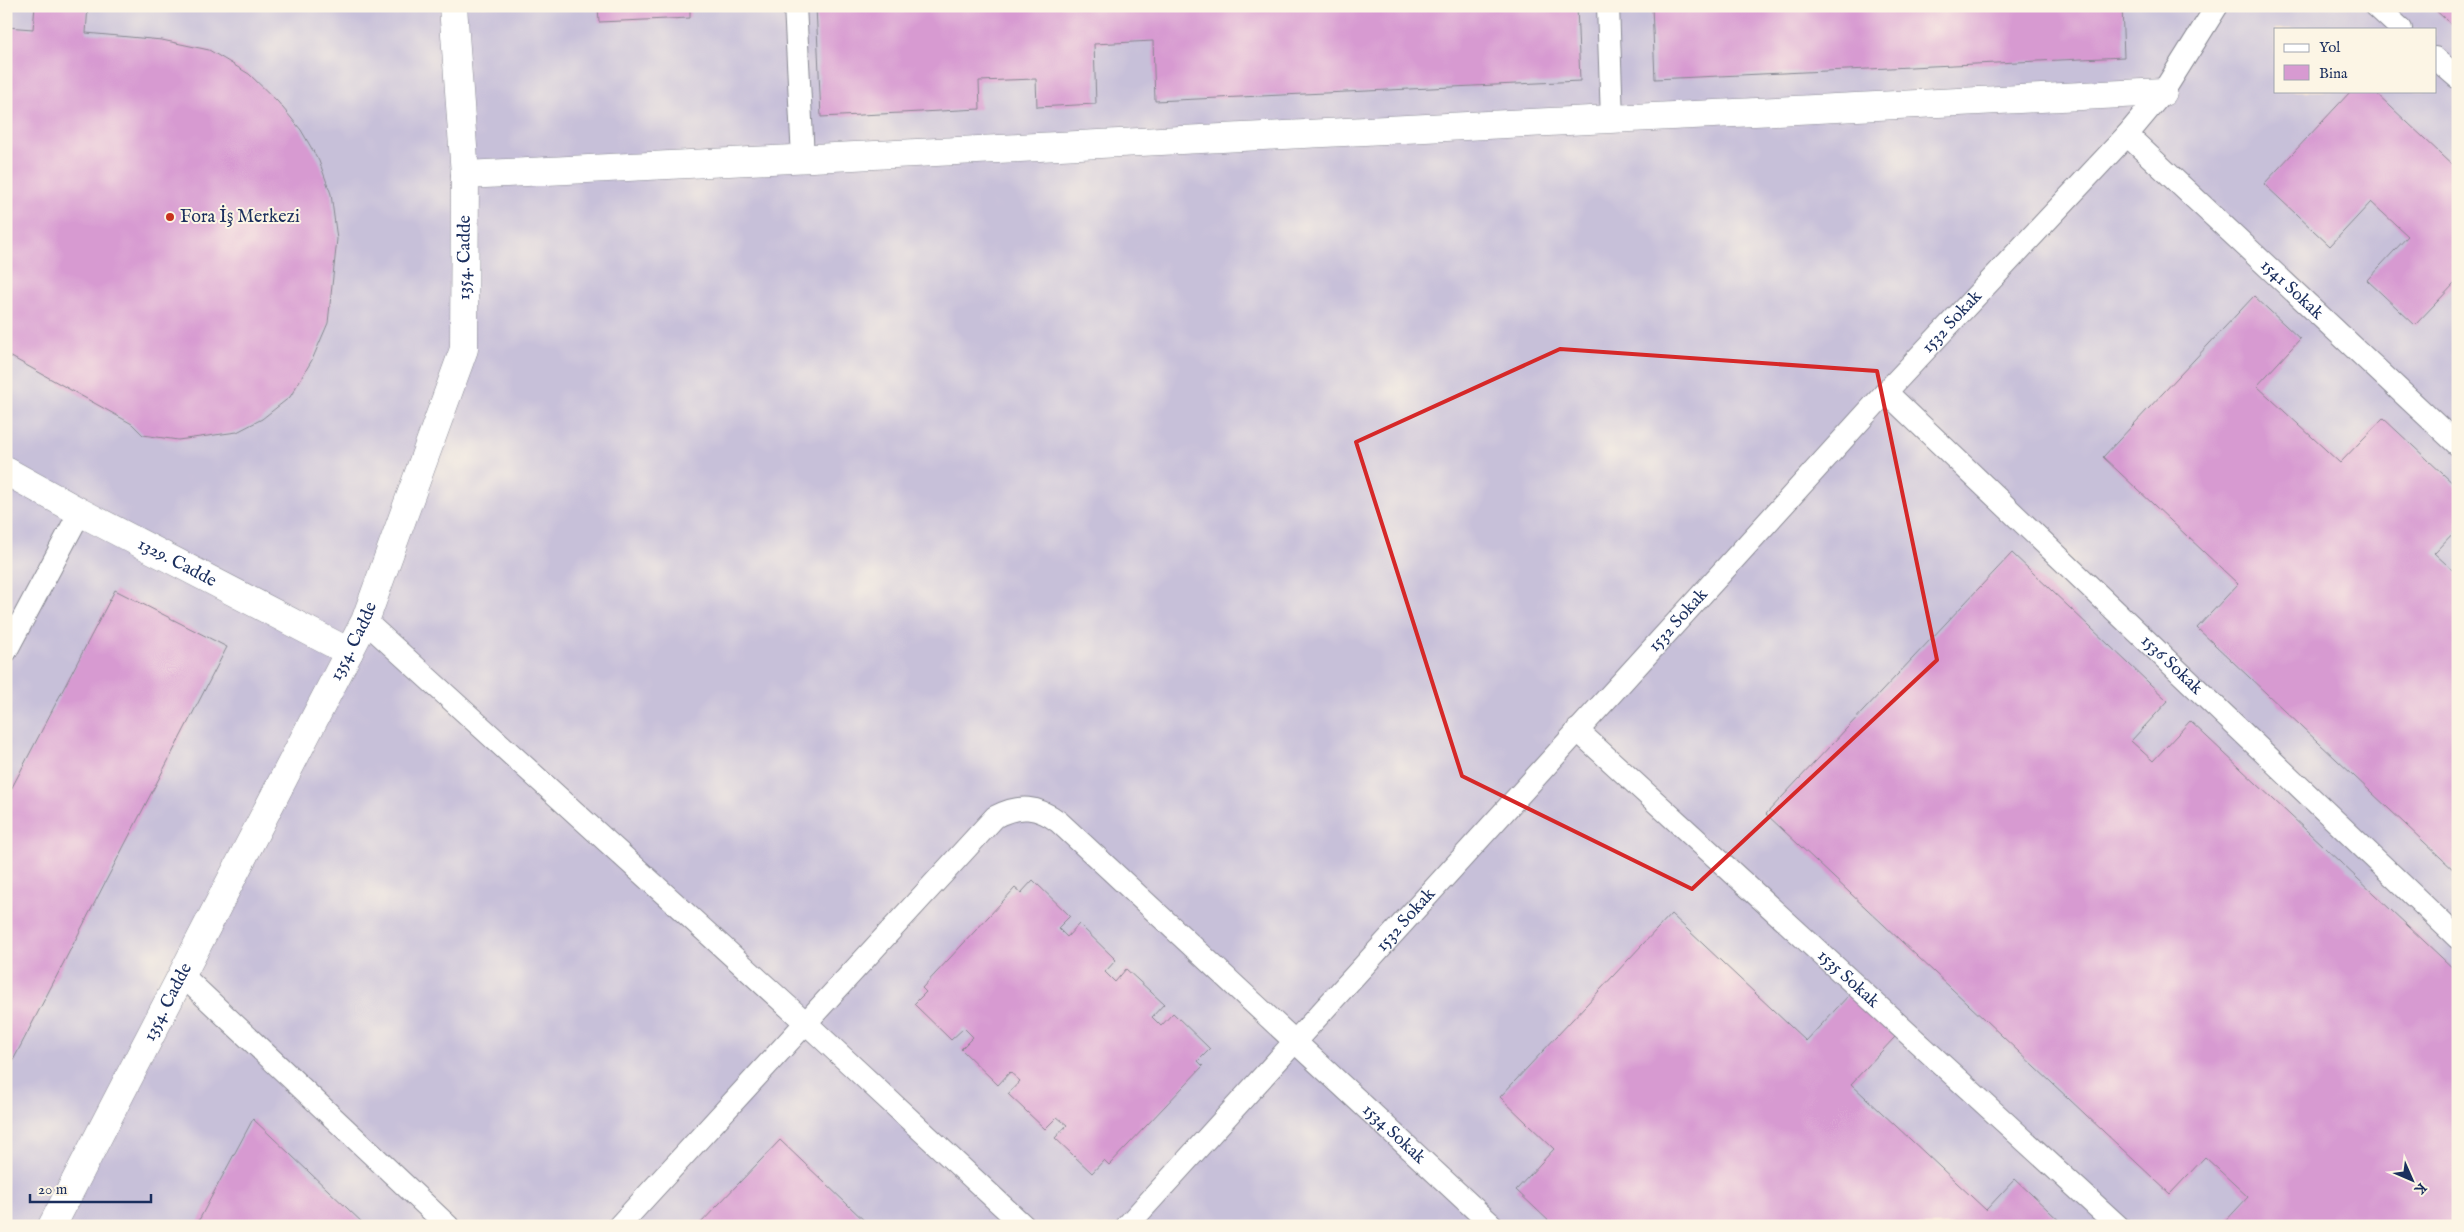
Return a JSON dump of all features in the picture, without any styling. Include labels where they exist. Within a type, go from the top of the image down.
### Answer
[{"type":"street","name":"1354. Cadde","points":[[52,1226],[365,621],[464,349],[465,175],[453,6]]},
{"type":"street","points":[[465,175],[2163,92]]},
{"type":"street","name":"1329. Cadde","points":[[6,471],[80,512],[349,652]]},
{"type":"lane","points":[[795,6],[803,158]]},
{"type":"lane","points":[[1608,6],[1612,119]]},
{"type":"lane","name":"1532 Sokak","points":[[1127,1226],[1886,392],[2127,135],[2163,92],[2217,6]]},
{"type":"lane","points":[[2376,6],[2401,28]]},
{"type":"lane","points":[[2436,59],[2458,78]]},
{"type":"lane","name":"1541 Sokak","points":[[2127,135],[2458,445]]},
{"type":"lane","name":"1536 Sokak","points":[[1886,392],[2458,938]]},
{"type":"lane","points":[[6,651],[80,512]]},
{"type":"lane","points":[[365,621],[806,1023],[1024,1226]]},
{"type":"lane","name":"1535 Sokak","points":[[1577,730],[2118,1226]]},
{"type":"lane","name":"1534 Sokak","points":[[619,1226],[995,818],[1017,808],[1033,808],[1047,813],[1059,822],[1493,1226]]},
{"type":"lane","points":[[182,975],[448,1226]]},
{"type":"highlighted area","points":[[1560,349],[1877,371],[1937,660],[1692,889],[1462,776],[1356,442]]},
{"type":"shaded area","points":[[6,6],[2458,6],[2458,1226],[6,1226]]},
{"type":"building","name":"Fora İş Merkezi","points":[[35,6],[88,6],[86,33],[162,40],[209,50],[249,74],[278,102],[301,130],[319,161],[331,194],[337,239],[328,323],[312,360],[290,397],[262,419],[237,432],[178,440],[143,435],[132,424],[6,354],[6,27],[33,29]]},
{"type":"building","points":[[598,6],[690,6],[690,18],[599,22]]},
{"type":"building","points":[[816,6],[1577,6],[1580,81],[1155,101],[1153,41],[1094,44],[1096,104],[1037,107],[1036,79],[979,81],[980,109],[821,117]]},
{"type":"building","points":[[1652,6],[2122,6],[2124,57],[1655,79]]},
{"type":"building","points":[[2431,6],[2458,6],[2458,31]]},
{"type":"building","points":[[2350,92],[2375,92],[2458,170],[2458,283],[2456,282],[2415,325],[2367,280],[2408,236],[2371,202],[2330,246],[2264,184]]},
{"type":"building","points":[[2254,296],[2300,339],[2257,386],[2340,463],[2383,418],[2458,488],[2458,528],[2434,553],[2458,575],[2458,874],[2197,628],[2238,584],[2103,457]]},
{"type":"building","points":[[2012,553],[2168,701],[2131,741],[2153,761],[2190,721],[2458,973],[2458,1226],[2221,1226],[2248,1197],[2205,1157],[2170,1194],[1766,814]]},
{"type":"building","points":[[115,590],[227,647],[6,1074],[6,799]]},
{"type":"building","points":[[1033,880],[1070,916],[1058,928],[1067,937],[1079,924],[1116,960],[1105,972],[1115,982],[1126,969],[1164,1004],[1152,1017],[1161,1026],[1173,1013],[1210,1049],[1198,1061],[1203,1066],[1109,1165],[1104,1160],[1092,1173],[1055,1138],[1067,1125],[1057,1117],[1045,1129],[1008,1094],[1020,1081],[1010,1072],[998,1085],[961,1049],[973,1037],[964,1028],[951,1040],[914,1004],[926,992],[922,988],[1015,888],[1021,893]]},
{"type":"building","points":[[1671,914],[1806,1041],[1850,994],[1895,1037],[1851,1084],[1986,1210],[2015,1179],[2065,1226],[1554,1226],[1516,1190],[1554,1149],[1500,1097]]},
{"type":"building","points":[[253,1119],[366,1226],[205,1226],[198,1222]]},
{"type":"building","points":[[780,1140],[870,1226],[698,1226]]},
{"type":"place","name":"Fora İş Merkezi","points":[[170,217]]}]
